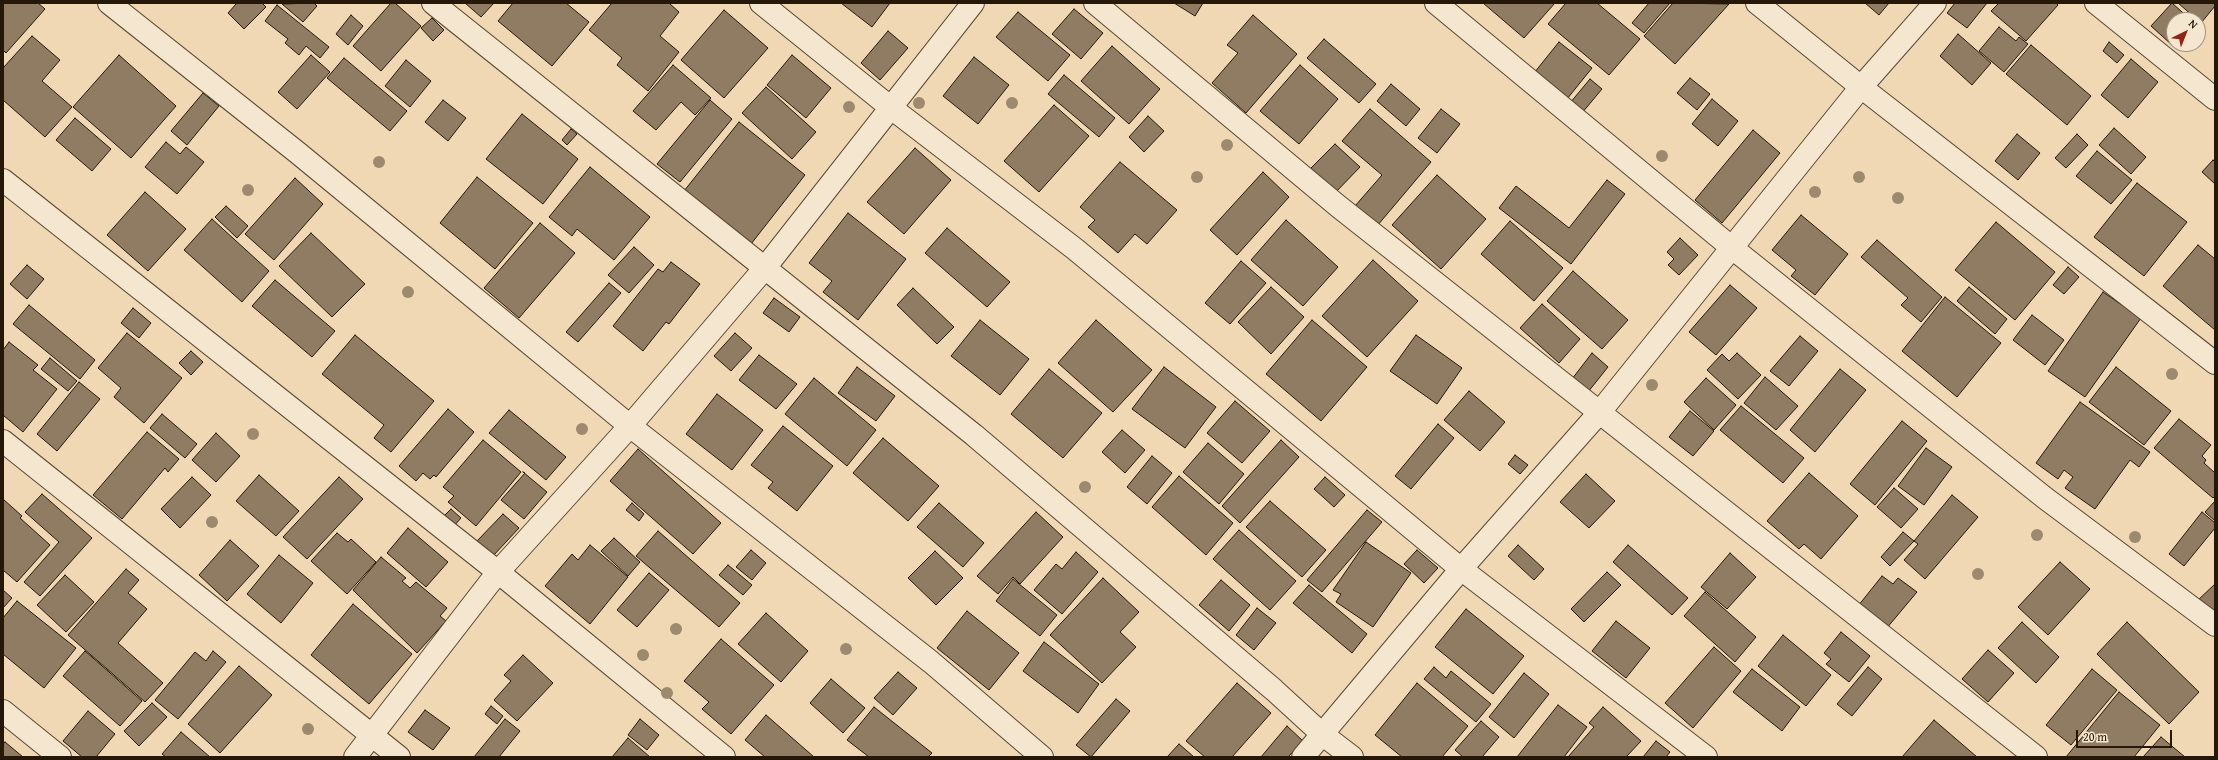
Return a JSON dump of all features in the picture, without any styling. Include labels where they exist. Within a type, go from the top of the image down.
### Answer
[{"type":"street","points":[[109,3],[304,158],[630,426],[931,662],[1042,757]]},
{"type":"street","points":[[433,3],[764,269],[974,435],[1274,690],[1322,734],[1352,757]]},
{"type":"street","points":[[761,3],[890,107],[1075,249],[1461,569],[1706,757]]},
{"type":"street","points":[[355,757],[498,572],[630,426],[764,269],[973,3]]},
{"type":"street","points":[[1095,3],[1338,206],[2036,757]]},
{"type":"street","points":[[1436,3],[1731,247],[2046,498],[2215,625]]},
{"type":"street","points":[[1757,3],[1861,87],[2215,363]]},
{"type":"street","points":[[1303,757],[1461,569],[1599,413],[1861,87],[1935,3]]},
{"type":"street","points":[[2096,3],[2215,99]]},
{"type":"street","points":[[3,180],[498,572],[724,757]]},
{"type":"street","points":[[3,441],[399,757]]},
{"type":"street","points":[[3,711],[60,757]]},
{"type":"building","points":[[3,3],[38,3],[45,9],[6,53],[3,50]]},
{"type":"building","points":[[237,3],[262,3],[266,7],[244,29],[228,13]]},
{"type":"building","points":[[314,3],[317,6],[303,22],[282,4]]},
{"type":"building","points":[[391,3],[395,3],[421,26],[381,71],[353,46]]},
{"type":"building","points":[[465,3],[494,3],[481,17]]},
{"type":"building","points":[[513,3],[566,3],[589,22],[552,66],[498,21]]},
{"type":"building","points":[[612,3],[669,3],[679,12],[660,36],[679,52],[648,91],[617,65],[622,58],[589,30]]},
{"type":"building","points":[[841,3],[890,3],[872,27]]},
{"type":"building","points":[[1174,3],[1203,3],[1195,16]]},
{"type":"building","points":[[1483,3],[1555,3],[1524,38]]},
{"type":"building","points":[[1566,3],[1597,3],[1640,39],[1609,75],[1548,24]]},
{"type":"building","points":[[1649,3],[1670,3],[1644,33],[1632,23]]},
{"type":"building","points":[[1673,3],[1729,4],[1675,64],[1644,36]]},
{"type":"building","points":[[1865,3],[1889,3],[1879,15]]},
{"type":"building","points":[[1955,3],[1987,3],[1967,28],[1947,13]]},
{"type":"building","points":[[1999,3],[2056,3],[2058,5],[2026,41],[1991,11]]},
{"type":"building","points":[[2172,3],[2182,12],[2166,12],[2166,40],[2151,26]]},
{"type":"building","points":[[2178,3],[2215,3],[2215,6],[2206,17],[2206,12],[2188,12]]},
{"type":"building","points":[[277,5],[329,47],[320,58],[306,46],[299,55],[285,43],[288,39],[265,21]]},
{"type":"building","points":[[1074,9],[1103,33],[1081,59],[1052,34]]},
{"type":"building","points":[[724,10],[768,48],[724,98],[681,60]]},
{"type":"building","points":[[1018,12],[1070,55],[1048,81],[996,37]]},
{"type":"building","points":[[351,15],[363,26],[348,45],[336,34]]},
{"type":"building","points":[[1253,15],[1297,54],[1246,113],[1212,83],[1238,53],[1227,45]]},
{"type":"building","points":[[432,18],[444,30],[433,41],[421,28]]},
{"type":"building","points":[[1999,27],[2016,41],[2019,37],[2028,44],[2004,72],[1979,51]]},
{"type":"building","points":[[888,31],[908,48],[880,80],[861,63]]},
{"type":"building","points":[[1958,34],[1991,63],[1972,85],[1940,56]]},
{"type":"building","points":[[32,36],[60,60],[42,81],[72,107],[45,137],[3,100],[3,68]]},
{"type":"building","points":[[1324,39],[1376,84],[1359,103],[1307,58]]},
{"type":"building","points":[[1559,42],[1592,68],[1567,99],[1534,73]]},
{"type":"building","points":[[2109,42],[2124,55],[2117,63],[2103,51]]},
{"type":"building","points":[[2031,45],[2091,96],[2067,125],[2006,74]]},
{"type":"building","points":[[1112,46],[1160,89],[1129,124],[1081,81]]},
{"type":"building","points":[[119,55],[176,106],[131,158],[73,107]]},
{"type":"building","points":[[311,55],[330,72],[297,109],[278,92]]},
{"type":"building","points":[[792,55],[831,88],[806,118],[767,85]]},
{"type":"building","points":[[974,57],[1009,85],[978,124],[943,96]]},
{"type":"building","points":[[344,58],[407,111],[390,131],[327,78]]},
{"type":"building","points":[[2131,59],[2158,82],[2128,118],[2101,95]]},
{"type":"building","points":[[406,60],[431,81],[410,107],[385,86]]},
{"type":"building","points":[[673,65],[711,98],[695,115],[681,102],[656,130],[633,111]]},
{"type":"building","points":[[1300,65],[1338,99],[1299,144],[1260,111]]},
{"type":"building","points":[[1064,75],[1115,118],[1099,137],[1048,94]]},
{"type":"building","points":[[1690,78],[1710,94],[1697,110],[1677,93]]},
{"type":"building","points":[[1590,79],[1602,89],[1582,113],[1570,103]]},
{"type":"building","points":[[1391,84],[1420,109],[1406,126],[1377,101]]},
{"type":"building","points":[[766,87],[816,132],[792,159],[742,113]]},
{"type":"building","points":[[203,93],[219,106],[187,145],[171,131]]},
{"type":"building","points":[[1712,99],[1738,121],[1718,146],[1692,124]]},
{"type":"building","points":[[443,100],[466,118],[448,141],[425,122]]},
{"type":"building","points":[[710,100],[732,119],[680,182],[657,164]]},
{"type":"building","points":[[1054,105],[1089,136],[1039,192],[1004,161]]},
{"type":"building","points":[[1370,109],[1431,162],[1377,226],[1355,206],[1382,175],[1342,141]]},
{"type":"building","points":[[1441,109],[1460,124],[1437,153],[1418,138]]},
{"type":"building","points":[[522,114],[578,159],[543,204],[486,159]]},
{"type":"building","points":[[1148,116],[1164,131],[1144,152],[1129,137]]},
{"type":"building","points":[[75,118],[111,149],[92,171],[56,140]]},
{"type":"building","points":[[739,122],[805,175],[751,244],[684,191]]},
{"type":"building","points":[[2114,128],[2146,157],[2131,174],[2099,145]]},
{"type":"building","points":[[571,129],[577,134],[567,145],[562,140]]},
{"type":"building","points":[[1753,130],[1780,153],[1722,223],[1695,200]]},
{"type":"building","points":[[2017,134],[2040,153],[2018,180],[1995,161]]},
{"type":"building","points":[[2077,134],[2088,145],[2066,168],[2055,158]]},
{"type":"building","points":[[166,142],[180,154],[186,147],[204,162],[177,194],[145,167]]},
{"type":"building","points":[[1335,144],[1360,167],[1334,194],[1309,170]]},
{"type":"building","points":[[915,148],[951,180],[904,234],[867,202]]},
{"type":"building","points":[[2097,151],[2132,180],[2111,204],[2076,176]]},
{"type":"building","points":[[2213,160],[2215,162],[2215,184],[2202,172]]},
{"type":"building","points":[[1120,162],[1177,210],[1147,244],[1135,234],[1118,253],[1088,227],[1095,220],[1080,207]]},
{"type":"building","points":[[590,167],[650,217],[614,260],[577,229],[572,236],[549,217]]},
{"type":"building","points":[[1263,172],[1289,197],[1237,255],[1210,230]]},
{"type":"building","points":[[1437,175],[1486,219],[1441,269],[1392,225]]},
{"type":"building","points":[[477,177],[533,223],[495,269],[440,223]]},
{"type":"building","points":[[295,178],[323,204],[274,260],[245,234]]},
{"type":"building","points":[[1607,180],[1625,194],[1571,264],[1499,208],[1516,186],[1569,228]]},
{"type":"building","points":[[2137,183],[2187,222],[2144,276],[2094,237]]},
{"type":"building","points":[[145,192],[186,229],[148,271],[107,235]]},
{"type":"building","points":[[226,206],[248,226],[237,238],[215,217]]},
{"type":"building","points":[[848,213],[906,259],[858,320],[823,292],[832,281],[809,263]]},
{"type":"building","points":[[1801,215],[1848,254],[1815,295],[1791,276],[1796,270],[1772,250]]},
{"type":"building","points":[[212,219],[269,271],[242,302],[184,250]]},
{"type":"building","points":[[1286,220],[1338,267],[1303,306],[1251,260]]},
{"type":"building","points":[[1510,221],[1563,268],[1534,301],[1481,254]]},
{"type":"building","points":[[1996,222],[2055,272],[2015,320],[1955,270]]},
{"type":"building","points":[[540,223],[575,253],[519,318],[484,288]]},
{"type":"building","points":[[947,228],[1010,282],[987,307],[925,253]]},
{"type":"building","points":[[311,233],[365,284],[332,317],[279,266]]},
{"type":"building","points":[[1680,238],[1698,255],[1679,275],[1668,265],[1674,259],[1667,252]]},
{"type":"building","points":[[1877,240],[1942,297],[1921,322],[1901,305],[1908,298],[1861,257]]},
{"type":"building","points":[[2198,245],[2215,259],[2215,330],[2163,286]]},
{"type":"building","points":[[634,247],[654,265],[629,293],[608,275]]},
{"type":"building","points":[[1373,260],[1418,301],[1367,357],[1322,316]]},
{"type":"building","points":[[1241,261],[1266,283],[1230,324],[1205,303]]},
{"type":"building","points":[[671,262],[700,284],[669,324],[666,322],[643,351],[613,326],[658,269],[663,272]]},
{"type":"building","points":[[27,265],[44,279],[27,299],[10,284]]},
{"type":"building","points":[[2068,267],[2079,277],[2064,294],[2053,285]]},
{"type":"building","points":[[1573,271],[1628,320],[1602,349],[1547,301]]},
{"type":"building","points":[[275,280],[335,331],[312,357],[252,306]]},
{"type":"building","points":[[609,283],[621,293],[578,342],[566,332]]},
{"type":"building","points":[[1730,285],[1757,308],[1716,355],[1689,332]]},
{"type":"building","points":[[1271,287],[1304,317],[1271,354],[1238,322]]},
{"type":"building","points":[[1969,287],[2007,319],[1995,334],[1957,301]]},
{"type":"building","points":[[913,288],[954,327],[937,344],[897,305]]},
{"type":"building","points":[[2103,292],[2141,318],[2085,397],[2048,371]]},
{"type":"building","points":[[1945,297],[2001,343],[1957,397],[1902,351]]},
{"type":"building","points":[[774,298],[800,317],[789,332],[763,313]]},
{"type":"building","points":[[1542,304],[1580,339],[1559,363],[1520,328]]},
{"type":"building","points":[[29,305],[95,360],[80,379],[13,324]]},
{"type":"building","points":[[133,308],[151,323],[139,338],[121,323]]},
{"type":"building","points":[[2032,315],[2064,340],[2045,365],[2013,340]]},
{"type":"building","points":[[980,320],[1029,359],[1000,395],[951,356]]},
{"type":"building","points":[[1096,320],[1152,370],[1113,412],[1058,363]]},
{"type":"building","points":[[1312,320],[1367,367],[1321,421],[1266,374]]},
{"type":"building","points":[[127,333],[182,378],[144,423],[114,397],[121,388],[98,368]]},
{"type":"building","points":[[735,333],[752,348],[731,371],[714,356]]},
{"type":"building","points":[[355,335],[434,401],[391,452],[374,438],[384,425],[322,374]]},
{"type":"building","points":[[1416,335],[1462,368],[1437,404],[1390,371]]},
{"type":"building","points":[[1800,336],[1818,351],[1789,386],[1770,371]]},
{"type":"building","points":[[9,342],[38,365],[33,370],[57,389],[23,432],[3,415],[3,350]]},
{"type":"building","points":[[191,351],[203,362],[191,375],[179,363]]},
{"type":"building","points":[[1592,353],[1608,367],[1588,392],[1572,379]]},
{"type":"building","points":[[1737,353],[1761,375],[1738,399],[1707,370],[1722,354],[1729,361]]},
{"type":"building","points":[[759,355],[797,384],[776,409],[739,380]]},
{"type":"building","points":[[50,358],[77,381],[68,391],[41,369]]},
{"type":"building","points":[[857,367],[895,396],[876,421],[838,393]]},
{"type":"building","points":[[1164,367],[1216,407],[1185,448],[1132,409]]},
{"type":"building","points":[[2116,367],[2171,411],[2144,445],[2089,402]]},
{"type":"building","points":[[1049,369],[1102,413],[1063,458],[1011,414]]},
{"type":"building","points":[[1840,369],[1866,390],[1815,452],[1790,430]]},
{"type":"building","points":[[1765,377],[1798,406],[1776,430],[1744,403]]},
{"type":"building","points":[[814,378],[876,430],[847,466],[785,414]]},
{"type":"building","points":[[1706,378],[1736,405],[1714,430],[1684,402]]},
{"type":"building","points":[[79,382],[100,399],[57,451],[37,434]]},
{"type":"building","points":[[1469,391],[1505,422],[1480,451],[1444,420]]},
{"type":"building","points":[[717,394],[763,430],[732,470],[686,434]]},
{"type":"building","points":[[1235,401],[1270,431],[1242,463],[1207,433]]},
{"type":"building","points":[[2080,402],[2150,452],[2139,467],[2130,460],[2095,509],[2065,488],[2073,477],[2064,470],[2058,479],[2036,463]]},
{"type":"building","points":[[1741,406],[1804,458],[1783,483],[1720,430]]},
{"type":"building","points":[[448,409],[474,432],[436,477],[434,475],[430,479],[423,473],[416,481],[399,466]]},
{"type":"building","points":[[509,410],[566,457],[546,480],[489,433]]},
{"type":"building","points":[[1690,411],[1714,431],[1693,456],[1669,437]]},
{"type":"building","points":[[162,414],[197,444],[185,458],[150,428]]},
{"type":"building","points":[[2179,419],[2211,445],[2202,456],[2206,460],[2204,463],[2215,473],[2215,496],[2213,498],[2154,448]]},
{"type":"building","points":[[1902,421],[1927,441],[1875,505],[1850,484]]},
{"type":"building","points":[[1438,424],[1454,438],[1411,489],[1395,476]]},
{"type":"building","points":[[783,426],[833,466],[797,511],[768,488],[773,482],[751,465]]},
{"type":"building","points":[[1122,430],[1145,450],[1125,473],[1102,452]]},
{"type":"building","points":[[147,432],[179,459],[168,472],[165,468],[122,519],[93,495]]},
{"type":"building","points":[[216,433],[240,456],[216,482],[192,460]]},
{"type":"building","points":[[883,438],[939,486],[908,521],[853,473]]},
{"type":"building","points":[[483,440],[521,472],[476,526],[448,502],[454,496],[443,487]]},
{"type":"building","points":[[1281,440],[1299,457],[1240,523],[1222,506]]},
{"type":"building","points":[[1208,443],[1244,474],[1219,504],[1183,472]]},
{"type":"building","points":[[1926,448],[1952,467],[1924,505],[1898,486]]},
{"type":"building","points":[[638,449],[721,523],[693,554],[610,481]]},
{"type":"building","points":[[1515,455],[1528,465],[1520,474],[1508,464]]},
{"type":"building","points":[[1152,456],[1172,473],[1147,504],[1127,487]]},
{"type":"building","points":[[525,473],[547,492],[524,519],[501,500]]},
{"type":"building","points":[[1809,473],[1858,516],[1821,559],[1804,544],[1799,549],[1767,521]]},
{"type":"building","points":[[1586,474],[1615,501],[1589,528],[1560,502]]},
{"type":"building","points":[[259,475],[299,511],[276,536],[236,501]]},
{"type":"building","points":[[1179,476],[1233,523],[1206,555],[1152,507]]},
{"type":"building","points":[[192,477],[211,495],[180,528],[161,509]]},
{"type":"building","points":[[339,477],[363,499],[307,559],[283,537]]},
{"type":"building","points":[[1325,477],[1345,495],[1334,507],[1314,489]]},
{"type":"building","points":[[1894,488],[1918,509],[1901,528],[1877,507]]},
{"type":"building","points":[[42,494],[92,538],[40,596],[24,582],[59,542],[25,512]]},
{"type":"building","points":[[1952,495],[1978,517],[1925,579],[1904,560],[1918,544],[1914,541]]},
{"type":"building","points":[[3,499],[22,516],[20,518],[50,545],[17,582],[3,570]]},
{"type":"building","points":[[1270,501],[1326,550],[1302,577],[1246,527]]},
{"type":"building","points":[[2215,501],[2215,521],[2205,512]]},
{"type":"building","points":[[632,503],[644,514],[639,521],[626,510]]},
{"type":"building","points":[[939,503],[984,543],[963,567],[917,527]]},
{"type":"building","points":[[451,509],[461,518],[454,526],[443,517]]},
{"type":"building","points":[[1367,510],[1382,522],[1322,592],[1307,580]]},
{"type":"building","points":[[1036,512],[1063,537],[1020,584],[1013,577],[998,594],[977,576]]},
{"type":"building","points":[[2202,512],[2215,523],[2215,528],[2184,566],[2169,554]]},
{"type":"building","points":[[503,514],[519,528],[493,556],[477,541]]},
{"type":"building","points":[[408,528],[448,562],[426,587],[387,553]]},
{"type":"building","points":[[1239,530],[1296,581],[1270,610],[1213,559]]},
{"type":"building","points":[[658,531],[740,603],[719,627],[636,556]]},
{"type":"building","points":[[1903,532],[1914,541],[1890,566],[1881,557]]},
{"type":"building","points":[[337,533],[348,542],[351,539],[376,562],[347,594],[311,561]]},
{"type":"building","points":[[614,538],[640,562],[628,576],[601,551]]},
{"type":"building","points":[[230,540],[259,566],[227,601],[199,575]]},
{"type":"building","points":[[1366,542],[1411,573],[1373,627],[1336,602],[1341,594],[1333,590]]},
{"type":"building","points":[[590,545],[628,577],[590,624],[545,586],[572,554],[578,560]]},
{"type":"building","points":[[1518,545],[1544,569],[1534,580],[1508,556]]},
{"type":"building","points":[[1628,545],[1688,598],[1672,615],[1613,562]]},
{"type":"building","points":[[751,550],[766,563],[752,580],[736,567]]},
{"type":"building","points":[[1417,550],[1438,568],[1424,583],[1404,564]]},
{"type":"building","points":[[935,551],[963,578],[936,605],[908,578]]},
{"type":"building","points":[[1076,552],[1098,572],[1062,614],[1034,590],[1056,564],[1062,569]]},
{"type":"building","points":[[1730,553],[1756,577],[1727,609],[1701,587]]},
{"type":"building","points":[[279,555],[313,583],[281,623],[247,594]]},
{"type":"building","points":[[381,557],[406,578],[402,581],[410,588],[416,582],[447,608],[440,616],[446,621],[417,653],[353,590]]},
{"type":"building","points":[[2060,562],[2090,589],[2048,635],[2018,607]]},
{"type":"building","points":[[728,565],[752,585],[743,595],[719,575]]},
{"type":"building","points":[[126,569],[139,580],[128,593],[147,609],[118,643],[163,683],[145,702],[68,635]]},
{"type":"building","points":[[1607,572],[1621,585],[1584,622],[1571,609]]},
{"type":"building","points":[[649,573],[669,590],[637,627],[617,610]]},
{"type":"building","points":[[65,575],[94,602],[66,632],[37,605]]},
{"type":"building","points":[[1882,576],[1893,584],[1898,578],[1917,592],[1886,629],[1858,606]]},
{"type":"building","points":[[1103,578],[1139,612],[1120,632],[1136,647],[1102,683],[1050,635]]},
{"type":"building","points":[[1013,579],[1057,615],[1040,636],[996,601]]},
{"type":"building","points":[[1221,580],[1250,605],[1229,631],[1199,605]]},
{"type":"building","points":[[2215,584],[2215,617],[2197,601]]},
{"type":"building","points":[[1309,585],[1367,634],[1352,653],[1293,603]]},
{"type":"building","points":[[3,590],[12,598],[3,608]]},
{"type":"building","points":[[1705,592],[1756,637],[1735,662],[1684,616]]},
{"type":"building","points":[[17,601],[76,648],[44,688],[3,654],[3,618]]},
{"type":"building","points":[[353,604],[412,654],[369,704],[311,655]]},
{"type":"building","points":[[1257,608],[1276,623],[1254,650],[1236,635]]},
{"type":"building","points":[[1466,609],[1524,656],[1493,694],[1435,647]]},
{"type":"building","points":[[967,611],[1019,653],[989,690],[937,648]]},
{"type":"building","points":[[766,613],[808,651],[781,682],[738,644]]},
{"type":"building","points":[[1616,621],[1650,648],[1626,678],[1592,651]]},
{"type":"building","points":[[2022,622],[2059,657],[2036,683],[1998,648]]},
{"type":"building","points":[[2127,622],[2199,692],[2169,724],[2097,654]]},
{"type":"building","points":[[1841,632],[1870,656],[1849,682],[1826,664],[1831,659],[1824,653]]},
{"type":"building","points":[[1783,635],[1831,675],[1806,706],[1758,666]]},
{"type":"building","points":[[721,639],[774,685],[731,734],[702,709],[709,702],[684,681]]},
{"type":"building","points":[[1044,642],[1099,684],[1078,713],[1023,671]]},
{"type":"building","points":[[1714,647],[1741,671],[1693,728],[1665,703]]},
{"type":"building","points":[[1988,650],[2014,673],[1988,702],[1962,679]]},
{"type":"building","points":[[85,651],[142,701],[120,726],[63,676]]},
{"type":"building","points":[[213,651],[226,662],[178,719],[155,700],[195,652],[206,661]]},
{"type":"building","points":[[523,655],[553,683],[517,721],[494,700],[511,681],[504,675]]},
{"type":"building","points":[[239,666],[272,695],[220,753],[188,724]]},
{"type":"building","points":[[1434,667],[1446,678],[1451,671],[1491,704],[1476,722],[1424,679]]},
{"type":"building","points":[[1868,667],[1882,679],[1852,716],[1837,704]]},
{"type":"building","points":[[1752,669],[1800,707],[1782,731],[1733,692]]},
{"type":"building","points":[[2092,669],[2117,690],[2071,745],[2046,725]]},
{"type":"building","points":[[898,672],[917,688],[893,715],[874,698]]},
{"type":"building","points":[[1524,673],[1549,694],[1514,738],[1489,717]]},
{"type":"building","points":[[831,679],[865,708],[843,733],[810,703]]},
{"type":"building","points":[[1237,683],[1271,713],[1232,757],[1205,757],[1186,741]]},
{"type":"building","points":[[1417,683],[1468,726],[1442,757],[1402,757],[1375,735]]},
{"type":"building","points":[[2119,692],[2160,725],[2134,757],[2066,757]]},
{"type":"building","points":[[1116,699],[1130,711],[1091,757],[1076,745]]},
{"type":"building","points":[[152,703],[167,717],[139,746],[124,731]]},
{"type":"building","points":[[1558,705],[1587,727],[1564,757],[1517,757]]},
{"type":"building","points":[[491,706],[503,716],[497,724],[485,714]]},
{"type":"building","points":[[874,707],[932,753],[928,757],[869,757],[847,740]]},
{"type":"building","points":[[1603,707],[1641,741],[1626,757],[1568,757],[1594,727],[1589,723]]},
{"type":"building","points":[[425,710],[450,728],[433,750],[408,732]]},
{"type":"building","points":[[88,711],[115,734],[96,757],[82,757],[63,741]]},
{"type":"building","points":[[766,715],[814,757],[765,757],[745,740]]},
{"type":"building","points":[[505,719],[520,731],[499,757],[474,757]]},
{"type":"building","points":[[640,719],[659,735],[647,750],[628,735]]},
{"type":"building","points":[[1934,720],[1977,757],[1902,757]]},
{"type":"building","points":[[1481,721],[1499,737],[1482,757],[1463,757],[1455,750]]},
{"type":"building","points":[[1287,726],[1303,741],[1288,757],[1261,757]]},
{"type":"building","points":[[181,732],[210,757],[166,757],[162,754]]},
{"type":"building","points":[[2161,737],[2185,757],[2143,757]]},
{"type":"building","points":[[628,738],[650,757],[612,757]]},
{"type":"building","points":[[1656,741],[1670,752],[1666,757],[1643,757]]},
{"type":"building","points":[[5,742],[23,757],[3,757],[3,744]]},
{"type":"building","points":[[1179,744],[1194,757],[1167,757]]}]
